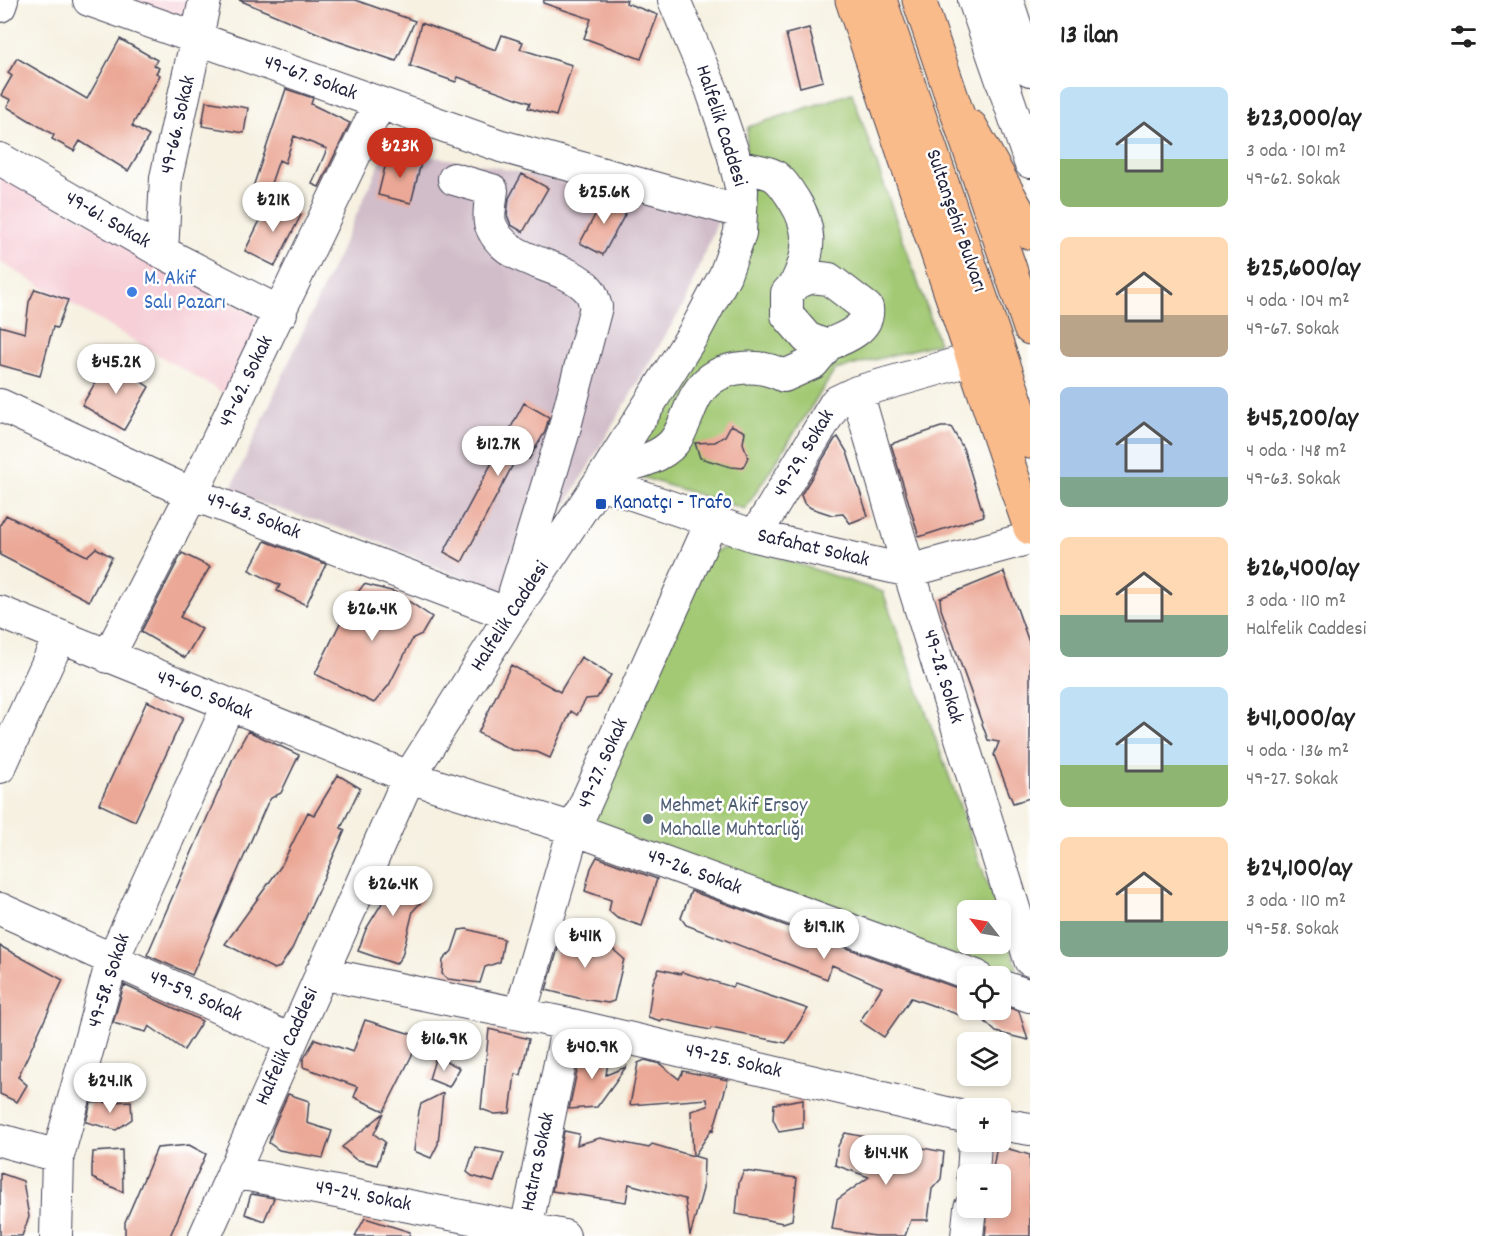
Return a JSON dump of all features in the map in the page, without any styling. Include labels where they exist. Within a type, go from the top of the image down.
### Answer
[{"type":"main road","points":[[852,0],[986,354],[1030,528]]},
{"type":"main road","name":"Sultanşehir Bulvarı","points":[[880,0],[986,354],[1030,442]]},
{"type":"main road","name":"Sultanşehir Bulvarı","points":[[919,0],[1030,328]]},
{"type":"main road","name":"Sultanşehir Bulvarı","points":[[948,88],[1030,233]]},
{"type":"street","points":[[0,6],[2,0]]},
{"type":"street","name":"49-67. Sokak","points":[[89,0],[501,146],[741,212]]},
{"type":"street","name":"49-66. Sokak","points":[[162,252],[166,178],[199,39],[205,0]]},
{"type":"street","name":"Halfelik Caddesi","points":[[205,1236],[410,777],[511,615],[604,477],[694,333],[725,275],[740,233],[742,191],[711,88],[674,0]]},
{"type":"street","points":[[974,0],[1030,162]]},
{"type":"street","points":[[1007,0],[1030,70]]},
{"type":"street","name":"49-62. Sokak","points":[[108,657],[192,494],[379,104]]},
{"type":"street","points":[[501,146],[492,190],[490,221],[499,240],[537,264],[573,277],[591,291],[596,307],[563,434],[515,591],[511,615]]},
{"type":"street","name":"49-61. Sokak","points":[[0,159],[162,252],[280,313]]},
{"type":"street","points":[[736,167],[772,175],[786,188],[804,216],[810,242],[805,266],[796,283],[787,293],[787,315],[807,338],[822,347]]},
{"type":"street","points":[[454,179],[492,190]]},
{"type":"street","points":[[796,283],[812,277],[829,279],[867,308],[868,316],[864,324],[850,334],[822,347]]},
{"type":"street","points":[[604,477],[642,461],[674,442],[703,386],[720,373],[744,367],[762,367],[784,376],[813,363],[823,351],[822,347]]},
{"type":"street","name":"49-29. Sokak","points":[[755,536],[836,402],[857,392],[986,354]]},
{"type":"street","name":"49-28. Sokak","points":[[857,392],[909,571],[1030,960]]},
{"type":"street","name":"49-63. Sokak","points":[[0,405],[192,494],[511,615]]},
{"type":"street","name":"Safahat Sokak","points":[[604,477],[711,523],[755,536],[909,571],[1030,538]]},
{"type":"street","name":"49-27. Sokak","points":[[520,1014],[574,829],[711,523]]},
{"type":"street","name":"49-60. Sokak","points":[[0,612],[228,706],[410,777]]},
{"type":"street","points":[[0,767],[60,636]]},
{"type":"street","name":"49-58. Sokak","points":[[56,1236],[58,1156],[112,961],[228,706]]},
{"type":"street","name":"49-26. Sokak","points":[[410,777],[574,829],[957,969]]},
{"type":"street","name":"49-59. Sokak","points":[[0,909],[291,1040]]},
{"type":"street","name":"49-25. Sokak","points":[[321,973],[568,1024],[957,1115]]},
{"type":"street","points":[[1011,990],[1030,996]]},
{"type":"street","name":"Hatıra Sokak","points":[[526,1229],[568,1024]]},
{"type":"street","points":[[1011,1126],[1030,1129]]},
{"type":"street","points":[[0,1140],[58,1156]]},
{"type":"street","name":"49-24. Sokak","points":[[233,1172],[564,1236]]},
{"type":"street","points":[[967,1236],[969,1218]]},
{"type":"shaded area","points":[[130,0],[191,0],[186,26]]},
{"type":"shaded area","points":[[386,150],[482,164],[719,219],[684,304],[515,591],[502,595],[367,537],[229,493]]},
{"type":"shaded area","name":"M. Akif Salı Pazarı","points":[[0,172],[265,322],[230,397],[0,262]]},
{"type":"green space","points":[[852,93],[939,343],[835,370],[745,509],[628,473],[626,459],[694,351],[744,167],[748,127]]},
{"type":"green space","points":[[737,544],[883,592],[993,900],[957,900],[957,954],[1011,954],[1011,949],[1017,967],[1011,973],[1011,966],[984,966],[590,824],[709,553]]},
{"type":"building","points":[[239,0],[355,0],[415,21],[396,61],[334,40]]},
{"type":"building","points":[[544,0],[627,0],[626,3],[658,15],[641,59],[584,38],[591,19],[543,3]]},
{"type":"building","points":[[421,23],[496,50],[502,35],[523,42],[520,49],[572,65],[556,116],[528,108],[530,103],[458,77],[456,82],[410,66]]},
{"type":"building","points":[[809,28],[823,81],[800,87],[786,34]]},
{"type":"building","points":[[120,39],[157,60],[154,65],[159,68],[156,73],[160,75],[132,126],[149,136],[128,171],[80,141],[74,151],[52,139],[54,135],[7,107],[11,100],[1,95],[12,76],[8,73],[17,58],[87,99]]},
{"type":"building","points":[[286,89],[313,98],[311,104],[350,123],[319,187],[312,184],[327,149],[294,136],[285,163],[279,160],[268,192],[253,187]]},
{"type":"building","points":[[206,101],[248,108],[244,133],[202,126]]},
{"type":"building","points":[[388,155],[421,163],[411,203],[378,195]]},
{"type":"building","points":[[522,174],[548,188],[523,232],[511,225],[507,215],[509,198]]},
{"type":"building","points":[[606,195],[629,207],[603,255],[580,243]]},
{"type":"building","points":[[270,200],[301,215],[275,266],[245,251]]},
{"type":"building","points":[[35,289],[68,300],[57,328],[53,327],[40,376],[0,365],[0,326],[25,333],[29,302]]},
{"type":"building","points":[[109,360],[149,387],[124,430],[82,405]]},
{"type":"building","points":[[524,403],[549,417],[545,432],[529,459],[519,453],[462,562],[444,552]]},
{"type":"building","points":[[731,425],[745,432],[743,443],[748,457],[743,468],[700,458],[695,443],[715,442],[725,436]]},
{"type":"building","points":[[941,427],[951,427],[963,448],[984,516],[919,537],[891,444]]},
{"type":"building","points":[[838,437],[847,452],[868,516],[850,523],[843,514],[832,515],[811,508],[804,503],[801,495]]},
{"type":"building","points":[[6,515],[87,556],[96,548],[112,557],[89,601],[0,555],[0,525]]},
{"type":"building","points":[[265,541],[326,564],[306,605],[277,591],[280,585],[249,570]]},
{"type":"building","points":[[182,553],[210,567],[180,617],[202,629],[185,658],[141,632]]},
{"type":"building","points":[[1004,572],[1030,645],[1030,798],[1013,803],[994,755],[999,742],[988,740],[941,609],[940,598]]},
{"type":"building","points":[[364,584],[395,592],[432,617],[422,634],[413,638],[389,685],[374,703],[315,674],[350,603]]},
{"type":"building","points":[[581,657],[611,675],[597,698],[586,699],[577,715],[571,711],[550,758],[537,752],[512,750],[478,733],[511,665],[560,692]]},
{"type":"building","points":[[147,701],[183,718],[135,821],[99,804]]},
{"type":"building","points":[[248,731],[299,755],[281,793],[271,798],[267,804],[192,975],[147,955],[234,756]]},
{"type":"building","points":[[338,775],[360,788],[341,828],[345,830],[292,949],[280,967],[274,969],[225,944],[281,866],[308,812],[314,815]]},
{"type":"building","points":[[597,857],[657,879],[642,926],[617,918],[609,911],[611,900],[585,891],[591,868]]},
{"type":"building","points":[[391,869],[425,880],[422,901],[413,911],[402,956],[396,964],[358,951],[366,929],[387,895],[382,885]]},
{"type":"building","points":[[691,891],[957,988],[957,1014],[911,998],[884,1037],[860,1021],[882,987],[832,965],[827,979],[686,925],[681,918]]},
{"type":"building","points":[[565,924],[578,929],[577,938],[608,945],[624,959],[614,1001],[608,1003],[582,999],[546,990]]},
{"type":"building","points":[[467,929],[504,939],[500,962],[485,967],[480,983],[448,979],[442,974],[443,960],[452,951],[459,930]]},
{"type":"building","points":[[0,946],[63,980],[18,1077],[27,1085],[17,1102],[0,1094]]},
{"type":"building","points":[[659,969],[680,974],[682,972],[732,987],[735,984],[808,1009],[786,1043],[662,1019],[661,1021],[648,1017],[653,982]]},
{"type":"building","points":[[124,985],[202,1021],[184,1050],[149,1026],[146,1032],[113,1023]]},
{"type":"building","points":[[1011,1008],[1019,1011],[1028,1040],[1011,1036],[1011,1032],[996,1032],[983,1020],[1011,1020]]},
{"type":"building","points":[[365,1020],[421,1037],[384,1111],[354,1097],[358,1087],[303,1067],[303,1060],[315,1039],[353,1052]]},
{"type":"building","points":[[489,1029],[529,1039],[521,1075],[515,1074],[510,1113],[495,1114],[481,1109]]},
{"type":"building","points":[[582,1048],[609,1056],[606,1075],[626,1067],[597,1107],[569,1109]]},
{"type":"building","points":[[436,1056],[460,1068],[449,1087],[429,1079]]},
{"type":"building","points":[[645,1060],[660,1064],[679,1079],[683,1071],[728,1080],[713,1131],[712,1129],[694,1156],[704,1159],[703,1189],[690,1236],[685,1199],[629,1184],[626,1202],[552,1191],[564,1131],[579,1134],[577,1145],[600,1138],[649,1148],[652,1144],[693,1156],[691,1111],[708,1106],[707,1099],[630,1105],[638,1063]]},
{"type":"building","points":[[443,1093],[438,1144],[431,1158],[414,1151],[419,1111],[421,1104]]},
{"type":"building","points":[[288,1094],[309,1101],[307,1123],[332,1131],[323,1158],[279,1150],[269,1143]]},
{"type":"building","points":[[803,1099],[803,1128],[779,1132],[773,1119],[774,1104]]},
{"type":"building","points":[[131,1101],[132,1119],[116,1130],[86,1122],[91,1103]]},
{"type":"building","points":[[384,1113],[374,1134],[385,1142],[377,1165],[355,1159],[342,1147]]},
{"type":"building","points":[[845,1133],[944,1152],[941,1179],[932,1189],[928,1220],[911,1220],[905,1236],[874,1236],[832,1229],[837,1200],[869,1177],[835,1165],[838,1146]]},
{"type":"building","points":[[189,1145],[206,1154],[170,1236],[125,1236],[125,1222],[157,1148]]},
{"type":"building","points":[[475,1147],[504,1153],[494,1182],[472,1176],[467,1172]]},
{"type":"building","points":[[122,1150],[123,1192],[92,1178],[93,1152]]},
{"type":"building","points":[[1011,1150],[1030,1155],[1030,1236],[985,1236],[987,1218],[1011,1218],[1011,1164],[994,1164],[996,1152],[1011,1152]]},
{"type":"building","points":[[744,1171],[797,1178],[792,1220],[783,1223],[736,1214],[739,1182]]},
{"type":"building","points":[[0,1173],[23,1181],[29,1217],[22,1236],[0,1236]]},
{"type":"building","points":[[251,1194],[274,1198],[264,1221],[245,1214]]},
{"type":"building","points":[[365,1218],[410,1232],[409,1236],[355,1236]]},
{"type":"place","name":"M. Akif Salı Pazarı","points":[[132,292]]},
{"type":"place","name":"Kanatçı - Trafo","points":[[601,504]]},
{"type":"place","name":"Mehmet Akif Ersoy Mahalle Muhtarlığı","points":[[648,819]]}]
